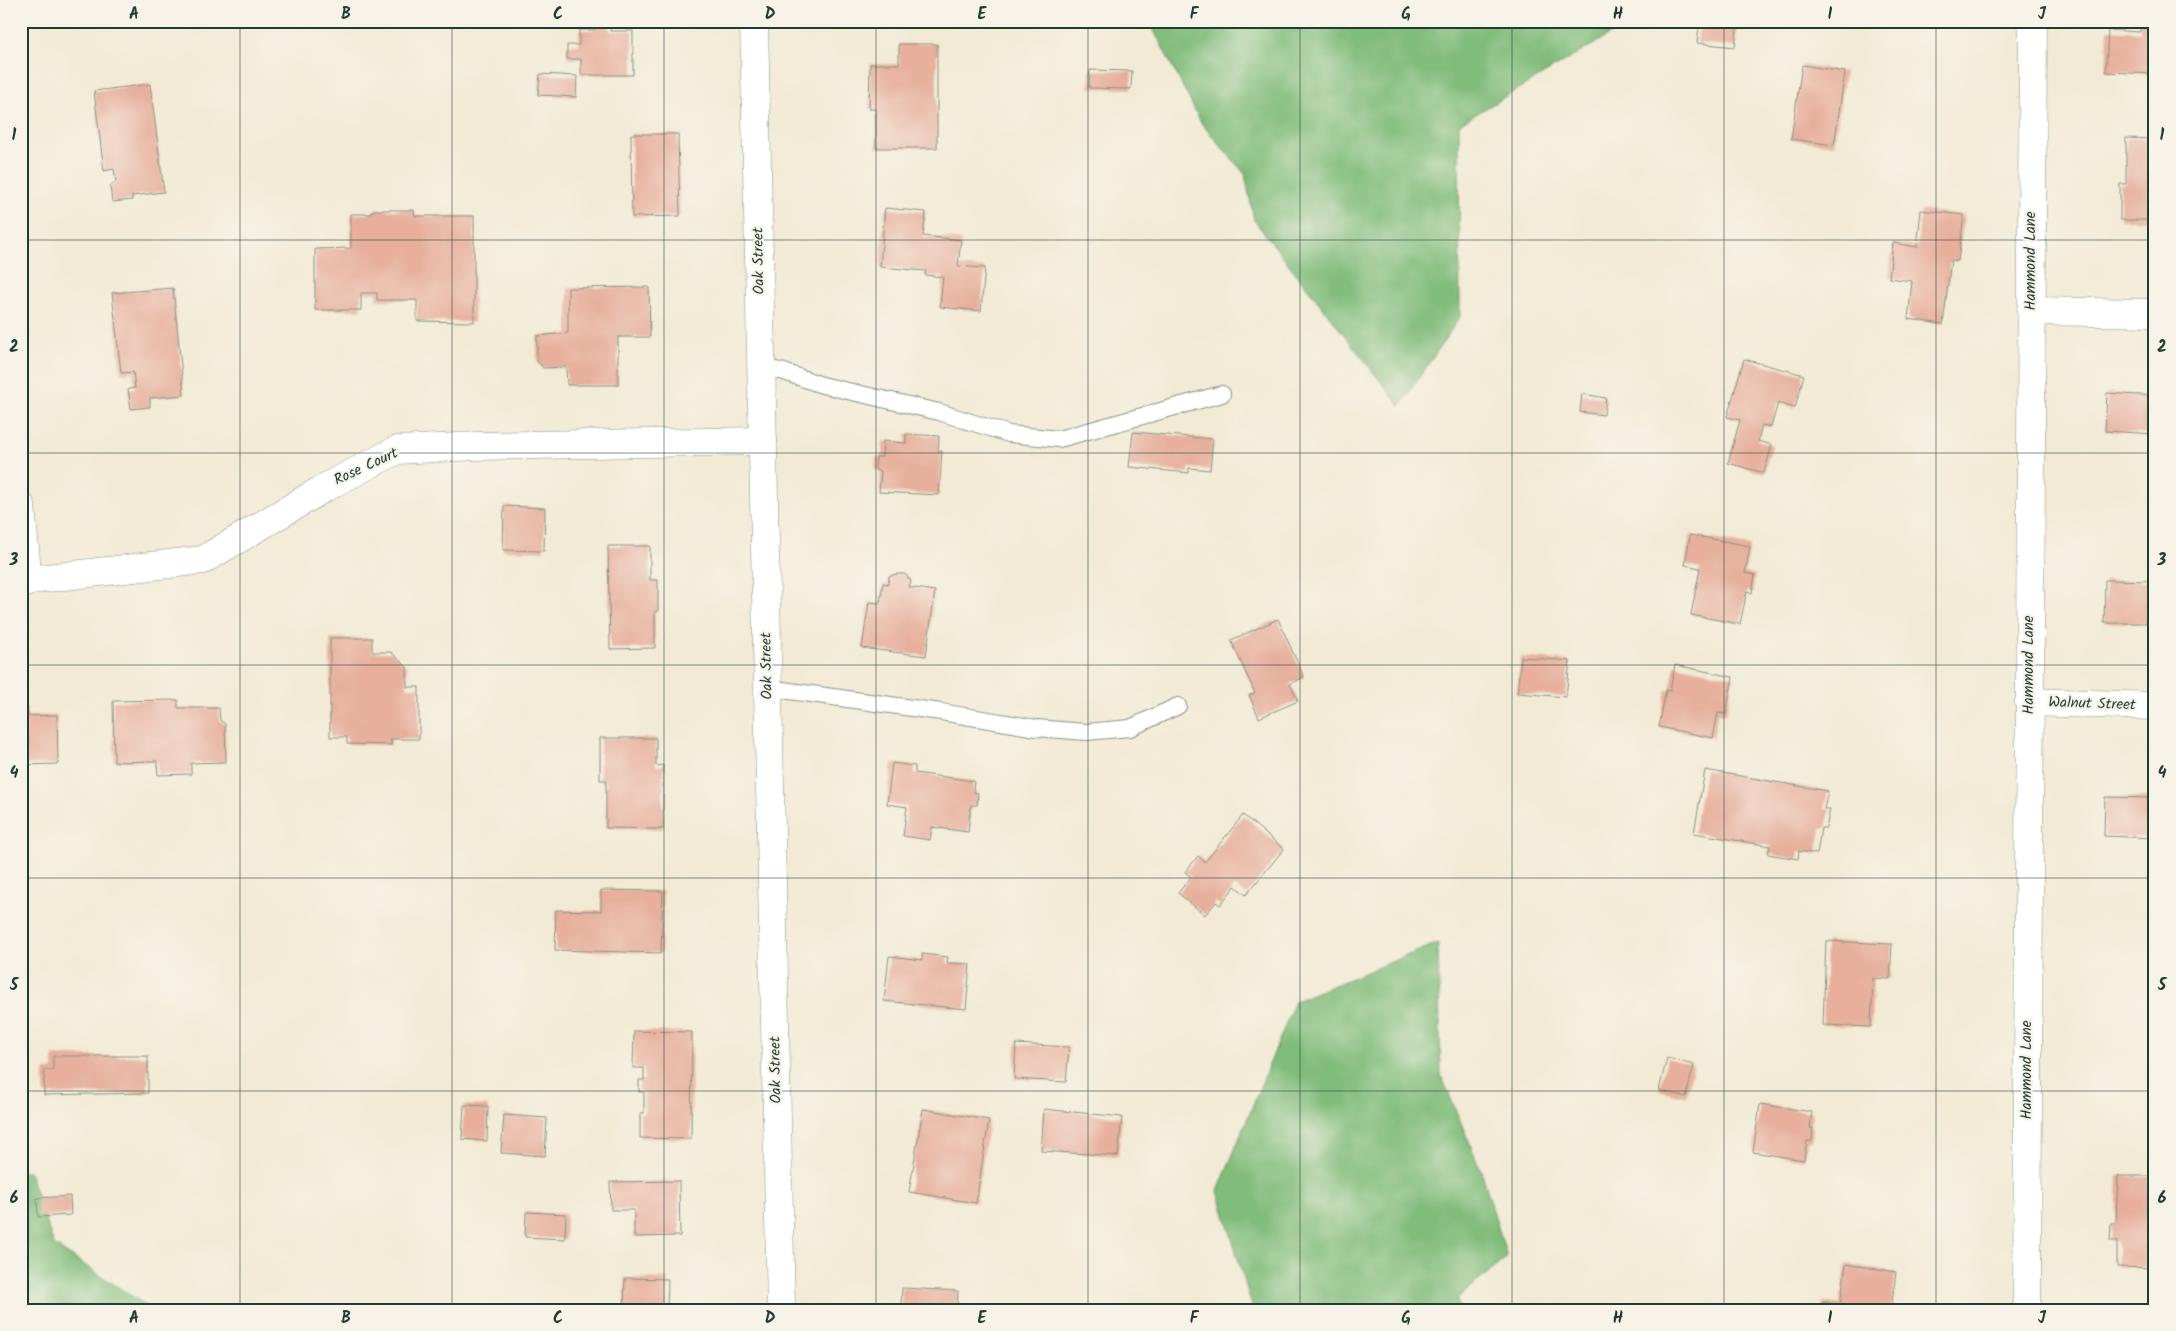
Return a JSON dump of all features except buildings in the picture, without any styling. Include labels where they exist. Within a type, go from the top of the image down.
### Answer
[{"type":"street","name":"Oak Street","points":[[754,21],[781,1310]]},
{"type":"street","name":"Hammond Lane","points":[[2027,1310],[2033,21]]},
{"type":"street","points":[[2031,312],[2155,313]]},
{"type":"street","name":"Rose Court","points":[[25,582],[203,560],[326,487],[396,450],[478,446],[763,442]]},
{"type":"street","points":[[21,506],[25,582]]},
{"type":"street","name":"Walnut Street","points":[[2029,702],[2155,706]]},
{"type":"lane","points":[[761,368],[781,371],[822,385],[938,412],[1010,434],[1059,439],[1222,394]]},
{"type":"lane","points":[[768,688],[941,712],[1036,728],[1086,732],[1130,728],[1178,706]]},
{"type":"green space","points":[[1149,21],[1605,21],[1616,31],[1459,124],[1460,317],[1400,406],[1254,220],[1245,174],[1202,124]]},
{"type":"green space","points":[[1438,943],[1441,1075],[1482,1173],[1507,1257],[1457,1299],[1460,1310],[1253,1310],[1218,1191],[1295,1001]]},
{"type":"green space","points":[[21,1172],[29,1172],[54,1245],[153,1310],[21,1310]]}]
